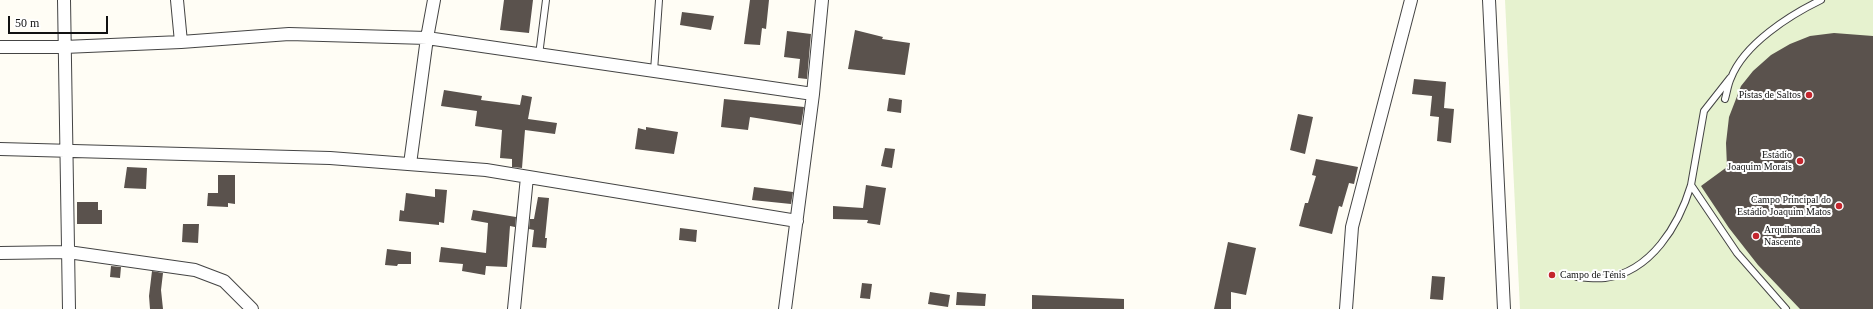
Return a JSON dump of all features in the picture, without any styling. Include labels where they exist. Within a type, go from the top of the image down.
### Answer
[{"type":"street","points":[[64,0],[69,309]]},
{"type":"street","points":[[177,0],[180,42]]},
{"type":"street","points":[[410,164],[427,38],[434,0]]},
{"type":"street","points":[[785,309],[813,94],[822,0]]},
{"type":"street","points":[[1346,309],[1352,227],[1410,0]]},
{"type":"street","points":[[1489,0],[1504,309]]},
{"type":"street","points":[[0,47],[64,47],[180,42],[289,34],[427,38],[813,94]]},
{"type":"street","points":[[0,149],[66,149],[330,158],[486,170],[797,221]]},
{"type":"street","points":[[514,309],[527,177]]},
{"type":"street","points":[[0,253],[68,252],[196,270],[224,280],[252,309]]},
{"type":"lane","points":[[539,55],[546,0]]},
{"type":"lane","points":[[654,71],[659,0]]},
{"type":"lane","points":[[1577,277],[1604,278],[1623,273],[1644,262],[1659,247],[1674,227],[1685,205],[1691,185],[1704,111],[1730,78],[1747,53],[1768,34],[1791,17],[1821,0]]},
{"type":"lane","points":[[1725,99],[1730,78]]},
{"type":"lane","points":[[1691,185],[1705,208],[1737,253],[1786,309]]},
{"type":"green space","points":[[1505,0],[1873,0],[1873,309],[1520,309]]},
{"type":"building","points":[[504,0],[533,0],[529,33],[500,30]]},
{"type":"building","points":[[750,0],[769,0],[766,29],[762,28],[760,45],[744,44]]},
{"type":"building","points":[[682,12],[714,16],[711,30],[680,25]]},
{"type":"building","points":[[855,30],[883,37],[882,39],[910,43],[905,75],[848,69]]},
{"type":"building","points":[[787,31],[811,34],[807,79],[798,78],[800,59],[784,57]]},
{"type":"building","name":"Estádio Joaquim Morais","points":[[1834,33],[1873,36],[1873,309],[1800,309],[1758,265],[1729,228],[1701,186],[1727,167],[1726,143],[1729,117],[1741,86],[1753,71],[1771,55],[1790,44],[1810,36]]},
{"type":"building","points":[[1414,79],[1446,82],[1444,108],[1454,109],[1451,143],[1437,141],[1439,117],[1430,116],[1432,96],[1412,94]]},
{"type":"building","points":[[444,90],[482,96],[481,100],[520,105],[522,95],[532,97],[528,119],[557,123],[555,134],[525,130],[522,168],[512,167],[512,159],[500,158],[502,130],[475,126],[477,111],[441,106]]},
{"type":"building","points":[[889,98],[902,100],[901,113],[887,111]]},
{"type":"building","points":[[724,99],[804,107],[801,125],[750,117],[748,130],[721,127]]},
{"type":"building","points":[[1298,114],[1313,117],[1305,154],[1290,150]]},
{"type":"building","points":[[646,127],[678,132],[674,154],[635,149],[638,128],[646,130]]},
{"type":"building","points":[[885,148],[895,149],[892,168],[881,166]]},
{"type":"building","points":[[1316,159],[1358,167],[1354,184],[1349,183],[1342,207],[1339,206],[1332,234],[1299,226],[1305,203],[1308,203],[1316,176],[1312,175]]},
{"type":"building","points":[[127,167],[147,168],[146,189],[124,188]]},
{"type":"building","points":[[218,175],[235,175],[235,204],[228,203],[228,207],[207,206],[208,193],[218,193]]},
{"type":"building","points":[[866,185],[886,188],[880,225],[867,223],[868,220],[833,219],[833,206],[863,208]]},
{"type":"building","points":[[754,187],[793,192],[791,204],[752,200]]},
{"type":"building","points":[[435,189],[447,190],[444,223],[439,222],[439,225],[399,221],[400,210],[404,211],[406,193],[435,197]]},
{"type":"building","points":[[538,197],[549,198],[545,238],[547,238],[546,248],[532,247],[534,230],[529,229],[530,219],[534,219]]},
{"type":"building","points":[[77,202],[98,202],[98,210],[102,210],[102,224],[77,224]]},
{"type":"building","points":[[473,210],[516,217],[515,227],[510,226],[507,267],[486,266],[485,275],[462,271],[463,264],[439,262],[441,247],[486,253],[488,223],[471,220]]},
{"type":"building","points":[[183,224],[199,224],[198,243],[182,242]]},
{"type":"building","points":[[680,228],[697,230],[696,242],[679,240]]},
{"type":"building","points":[[1228,242],[1256,248],[1246,295],[1231,292],[1231,309],[1214,309]]},
{"type":"building","points":[[387,249],[411,252],[411,264],[398,264],[397,266],[385,265]]},
{"type":"building","points":[[111,266],[121,267],[120,278],[110,277]]},
{"type":"building","points":[[152,271],[163,273],[161,290],[163,309],[150,309],[149,296]]},
{"type":"building","points":[[1432,276],[1445,277],[1443,300],[1430,299]]},
{"type":"building","points":[[862,283],[872,284],[870,299],[860,298]]},
{"type":"building","points":[[930,292],[950,295],[948,307],[928,304]]},
{"type":"building","points":[[957,292],[986,294],[985,306],[956,305]]},
{"type":"building","points":[[1032,295],[1124,299],[1124,309],[1032,309]]},
{"type":"place","name":"Pistas de Saltos","points":[[1809,95]]},
{"type":"place","name":"Estádio Joaquim Morais","points":[[1800,161]]},
{"type":"place","name":"Campo Principal do Estádio Joaquim Matos","points":[[1839,206]]},
{"type":"place","name":"Arquibancada Nascente","points":[[1756,236]]},
{"type":"place","name":"Campo de Ténis","points":[[1552,275]]}]
